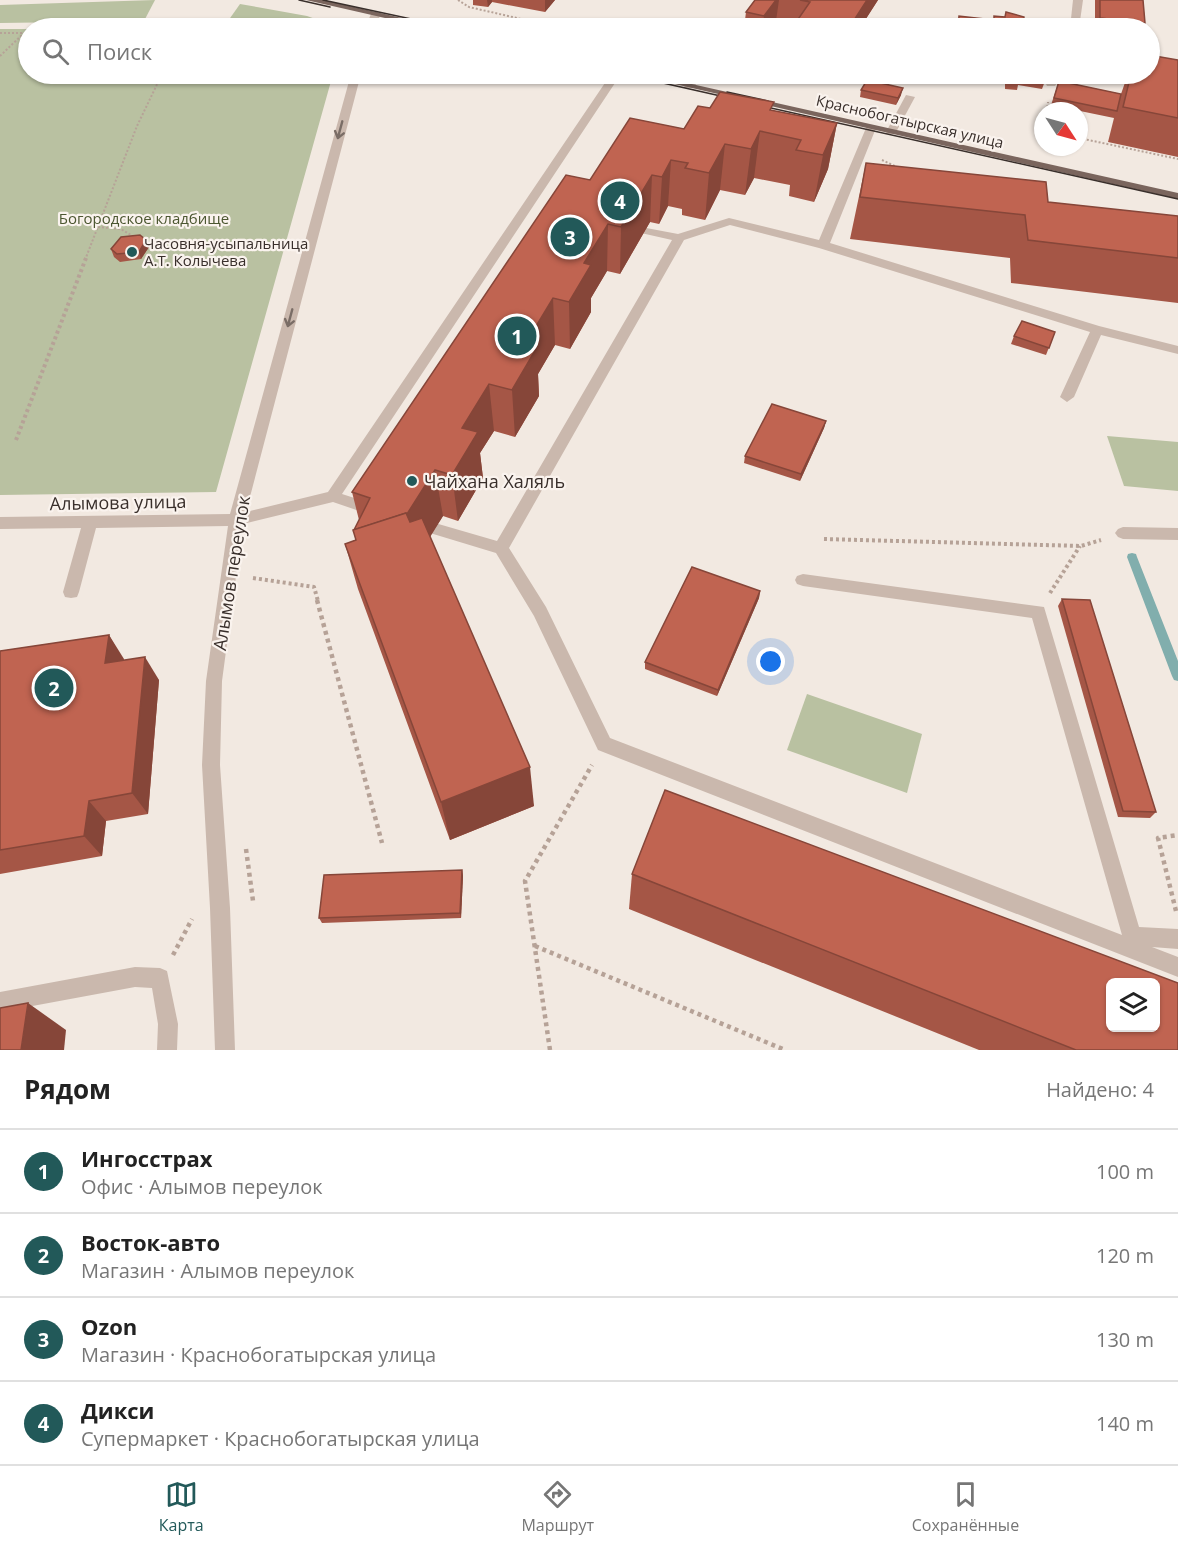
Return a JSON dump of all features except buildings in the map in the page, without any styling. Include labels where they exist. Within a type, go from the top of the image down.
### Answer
[{"type":"main road","points":[[311,0],[394,18]]},
{"type":"main road","name":"Краснобогатырская улица","points":[[680,84],[1178,195]]},
{"type":"street","points":[[1076,18],[1078,0]]},
{"type":"street","points":[[373,18],[375,14]]},
{"type":"street","name":"Алымов переулок","points":[[225,1050],[220,908],[211,765],[214,681],[236,520],[353,84]]},
{"type":"street","points":[[380,512],[333,496],[533,203],[610,84]]},
{"type":"street","points":[[891,132],[910,97]]},
{"type":"street","points":[[823,245],[871,128]]},
{"type":"street","points":[[645,230],[679,238],[729,221],[823,245],[1097,330],[1178,350]]},
{"type":"street","points":[[501,548],[679,238]]},
{"type":"street","points":[[1067,397],[1097,330]]},
{"type":"street","name":"Алымова улица","points":[[0,523],[236,520],[333,496]]},
{"type":"street","points":[[71,592],[90,522]]},
{"type":"street","points":[[435,529],[501,548],[540,612],[604,744],[1178,967]]},
{"type":"street","points":[[1123,533],[1178,534]]},
{"type":"street","points":[[803,580],[1038,612],[1132,936],[1178,939]]},
{"type":"street","points":[[0,1002],[135,977],[160,978],[168,1024],[167,1050]]},
{"type":"path","points":[[458,0],[469,8],[515,18]]},
{"type":"path","points":[[0,33],[18,33]]},
{"type":"path","points":[[0,56],[18,40]]},
{"type":"path","points":[[16,440],[137,126],[157,84]]},
{"type":"path","points":[[1088,140],[1178,159]]},
{"type":"path","points":[[860,152],[906,171]]},
{"type":"path","points":[[98,227],[121,229],[136,240]]},
{"type":"path","points":[[824,539],[1081,546],[1123,533]]},
{"type":"path","points":[[1038,612],[1081,546]]},
{"type":"path","points":[[229,574],[314,587],[382,843]]},
{"type":"path","points":[[550,1050],[525,881],[604,744]]},
{"type":"path","points":[[1178,835],[1158,838],[1178,918]]},
{"type":"path","points":[[535,946],[785,1050]]},
{"type":"green space","points":[[155,0],[146,18],[18,18],[18,23],[0,23],[0,5]]},
{"type":"green space","points":[[240,4],[313,18],[230,18]]},
{"type":"green space","name":"Богородское кладбище","points":[[0,29],[18,29],[18,84],[330,84],[216,492],[0,495]]},
{"type":"green space","points":[[1107,436],[1178,442],[1178,491],[1124,486]]},
{"type":"green space","points":[[807,694],[922,734],[907,793],[787,750]]},
{"type":"waterway","points":[[1132,557],[1178,676]]},
{"type":"tram line","points":[[299,0],[330,7]]},
{"type":"tram line","points":[[323,0],[407,18]]},
{"type":"tram line","points":[[667,84],[734,99]]},
{"type":"tram line","points":[[727,92],[768,101]]},
{"type":"tram line","points":[[758,105],[1178,199]]},
{"type":"place","name":"Дикси","points":[[620,201]]},
{"type":"place","name":"Ozon","points":[[570,237]]},
{"type":"place","name":"Часовня-усыпальница А.Т. Колычева","points":[[132,252]]},
{"type":"place","name":"Ингосстрах","points":[[517,336]]},
{"type":"place","name":"Чайхана Халяль","points":[[412,481]]},
{"type":"place","name":"Восток-авто","points":[[54,688]]}]
